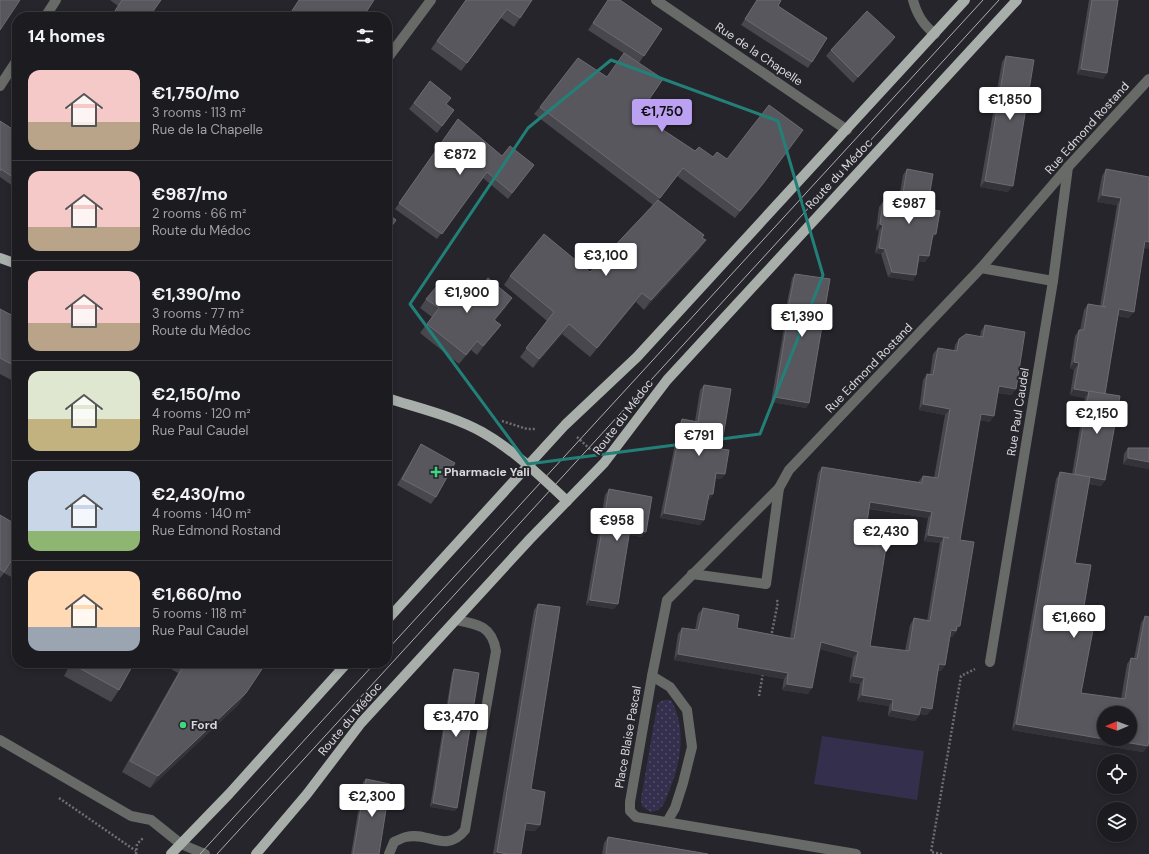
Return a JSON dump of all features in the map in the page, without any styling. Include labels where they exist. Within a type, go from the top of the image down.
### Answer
[{"type":"main road","name":"Route du Médoc","points":[[392,615],[565,425],[637,357],[965,0]]},
{"type":"main road","name":"Route du Médoc","points":[[256,854],[307,794],[361,723],[604,463],[667,380],[1017,0]]},
{"type":"main road","points":[[0,258],[12,262]]},
{"type":"main road","points":[[392,400],[481,431],[508,448],[567,501]]},
{"type":"main road","points":[[171,854],[229,794],[342,668]]},
{"type":"street","points":[[48,12],[56,0]]},
{"type":"street","points":[[392,52],[431,0]]},
{"type":"street","name":"Rue de la Chapelle","points":[[656,0],[847,130]]},
{"type":"street","points":[[913,0],[917,14],[925,27],[935,34]]},
{"type":"street","points":[[0,86],[12,68]]},
{"type":"street","name":"Rue Edmond Rostand","points":[[652,676],[667,600],[779,488],[789,470],[982,268],[1068,167],[1149,79]]},
{"type":"street","name":"Rue Paul Caudel","points":[[990,662],[1052,281],[1068,167]]},
{"type":"street","points":[[982,268],[1052,281]]},
{"type":"street","name":"Rue Edmond Rostand","points":[[766,584],[779,488]]},
{"type":"street","points":[[692,574],[766,584]]},
{"type":"street","points":[[389,854],[394,842],[407,836],[450,842],[459,838],[465,830],[496,651],[495,641],[484,628],[456,620]]},
{"type":"street","name":"Place Blaise Pascal","points":[[667,822],[675,808],[684,783],[692,747],[687,710],[670,687],[652,676],[630,802],[630,811],[636,817],[856,854]]},
{"type":"street","points":[[0,740],[131,816],[151,820],[181,844],[205,854]]},
{"type":"path","points":[[766,584],[778,602],[770,638]]},
{"type":"path","points":[[942,854],[931,852],[961,676],[990,662]]},
{"type":"path","points":[[759,696],[764,667]]},
{"type":"path","points":[[53,794],[136,851]]},
{"type":"highlighted area","points":[[611,60],[778,121],[823,275],[760,434],[528,464],[410,304],[528,128]]},
{"type":"shaded area","points":[[671,700],[679,722],[681,734],[679,757],[677,769],[665,802],[658,810],[650,812],[642,806],[641,799],[657,706],[659,702]]},
{"type":"shaded area","points":[[822,736],[924,751],[917,800],[814,784]]},
{"type":"building","points":[[0,0],[20,0],[0,30]]},
{"type":"building","points":[[122,0],[161,0],[153,12],[114,12]]},
{"type":"building","points":[[299,0],[374,0],[366,12],[291,12]]},
{"type":"building","points":[[466,0],[532,0],[520,18],[507,9],[467,63],[437,41]]},
{"type":"building","points":[[608,0],[620,0],[662,29],[644,56],[593,23]]},
{"type":"building","points":[[757,0],[781,0],[778,6],[827,38],[812,62],[745,19]]},
{"type":"building","points":[[1092,0],[1118,0],[1107,73],[1081,69]]},
{"type":"building","points":[[867,11],[895,37],[858,77],[831,50]]},
{"type":"building","points":[[624,53],[663,79],[639,114],[695,151],[699,147],[713,157],[717,152],[727,159],[769,105],[803,130],[762,185],[740,211],[683,168],[660,198],[540,107],[578,58],[607,77]]},
{"type":"building","points":[[1006,56],[1034,60],[1013,186],[985,181]]},
{"type":"building","points":[[430,81],[451,98],[446,104],[454,110],[442,126],[414,103]]},
{"type":"building","points":[[458,119],[502,156],[510,146],[534,165],[512,193],[487,172],[442,234],[399,203]]},
{"type":"building","points":[[0,121],[12,129],[12,177],[1,169],[0,171]]},
{"type":"building","points":[[907,169],[933,174],[927,209],[940,211],[936,234],[933,234],[929,256],[919,255],[916,275],[892,272],[885,249],[879,248],[883,225],[880,224],[883,202],[901,205]]},
{"type":"building","points":[[1106,169],[1149,177],[1149,242],[1145,241],[1134,312],[1119,309],[1105,394],[1074,389],[1079,363],[1074,362],[1079,330],[1084,330],[1088,304],[1106,307],[1103,306],[1121,198],[1102,195]]},
{"type":"building","points":[[658,200],[704,235],[702,238],[706,240],[651,300],[642,293],[597,348],[569,324],[539,359],[526,348],[554,312],[510,276],[544,234],[590,272]]},
{"type":"building","points":[[392,217],[396,220],[392,226]]},
{"type":"building","points":[[795,274],[830,279],[809,403],[775,397],[787,323],[785,323]]},
{"type":"building","points":[[488,278],[512,298],[494,320],[501,325],[483,346],[477,341],[466,355],[427,324],[439,308],[426,299],[442,280],[469,302]]},
{"type":"building","points":[[0,309],[12,315],[12,364],[0,358]]},
{"type":"building","points":[[985,325],[1025,332],[1016,389],[999,386],[994,416],[981,414],[960,540],[974,542],[960,626],[957,626],[956,631],[951,630],[945,665],[939,664],[932,709],[921,707],[919,715],[892,710],[893,700],[862,695],[864,678],[853,676],[858,652],[821,642],[812,688],[787,684],[788,673],[678,654],[682,628],[698,630],[703,608],[739,615],[737,628],[794,639],[822,467],[922,483],[923,476],[938,478],[950,409],[923,404],[927,374],[933,375],[938,348],[957,351],[959,339],[966,334],[983,337]],"holes":[[[870,502],[932,512],[928,535],[944,537],[930,621],[914,618],[909,651],[870,646],[886,547],[864,543]]]},
{"type":"building","points":[[704,385],[731,389],[721,449],[729,450],[725,474],[716,473],[713,494],[709,494],[704,520],[664,513],[682,419],[698,422]]},
{"type":"building","points":[[1089,391],[1120,396],[1105,480],[1075,474]]},
{"type":"building","points":[[421,444],[455,463],[436,497],[402,479]]},
{"type":"building","points":[[1128,448],[1149,448],[1149,462],[1128,458]]},
{"type":"building","points":[[1060,472],[1090,477],[1075,563],[1091,565],[1084,606],[1097,609],[1081,693],[1125,699],[1131,658],[1137,659],[1145,616],[1149,617],[1148,746],[1137,744],[1137,706],[1097,706],[1097,738],[1016,724]]},
{"type":"building","points":[[609,489],[652,497],[646,532],[630,529],[618,604],[590,600]]},
{"type":"building","points":[[0,515],[12,522],[12,562],[4,572],[0,569]]},
{"type":"building","points":[[538,604],[560,607],[531,789],[545,792],[540,825],[526,823],[521,854],[507,854],[497,852]]},
{"type":"building","points":[[79,668],[131,668],[119,690]]},
{"type":"building","name":"Ford","points":[[182,668],[263,668],[246,693],[158,776],[130,761]]},
{"type":"building","points":[[454,669],[479,673],[457,808],[433,803]]},
{"type":"building","points":[[366,779],[390,784],[379,854],[353,854]]},
{"type":"building","points":[[608,837],[708,854],[606,854]]},
{"type":"tram line","points":[[392,645],[983,0]]},
{"type":"tram line","points":[[392,663],[999,0]]},
{"type":"tram line","points":[[200,854],[370,668]]},
{"type":"tram line","points":[[217,854],[387,668]]},
{"type":"place","name":"Pharmacie Yali","points":[[436,472]]},
{"type":"place","name":"Ford","points":[[183,725]]}]
